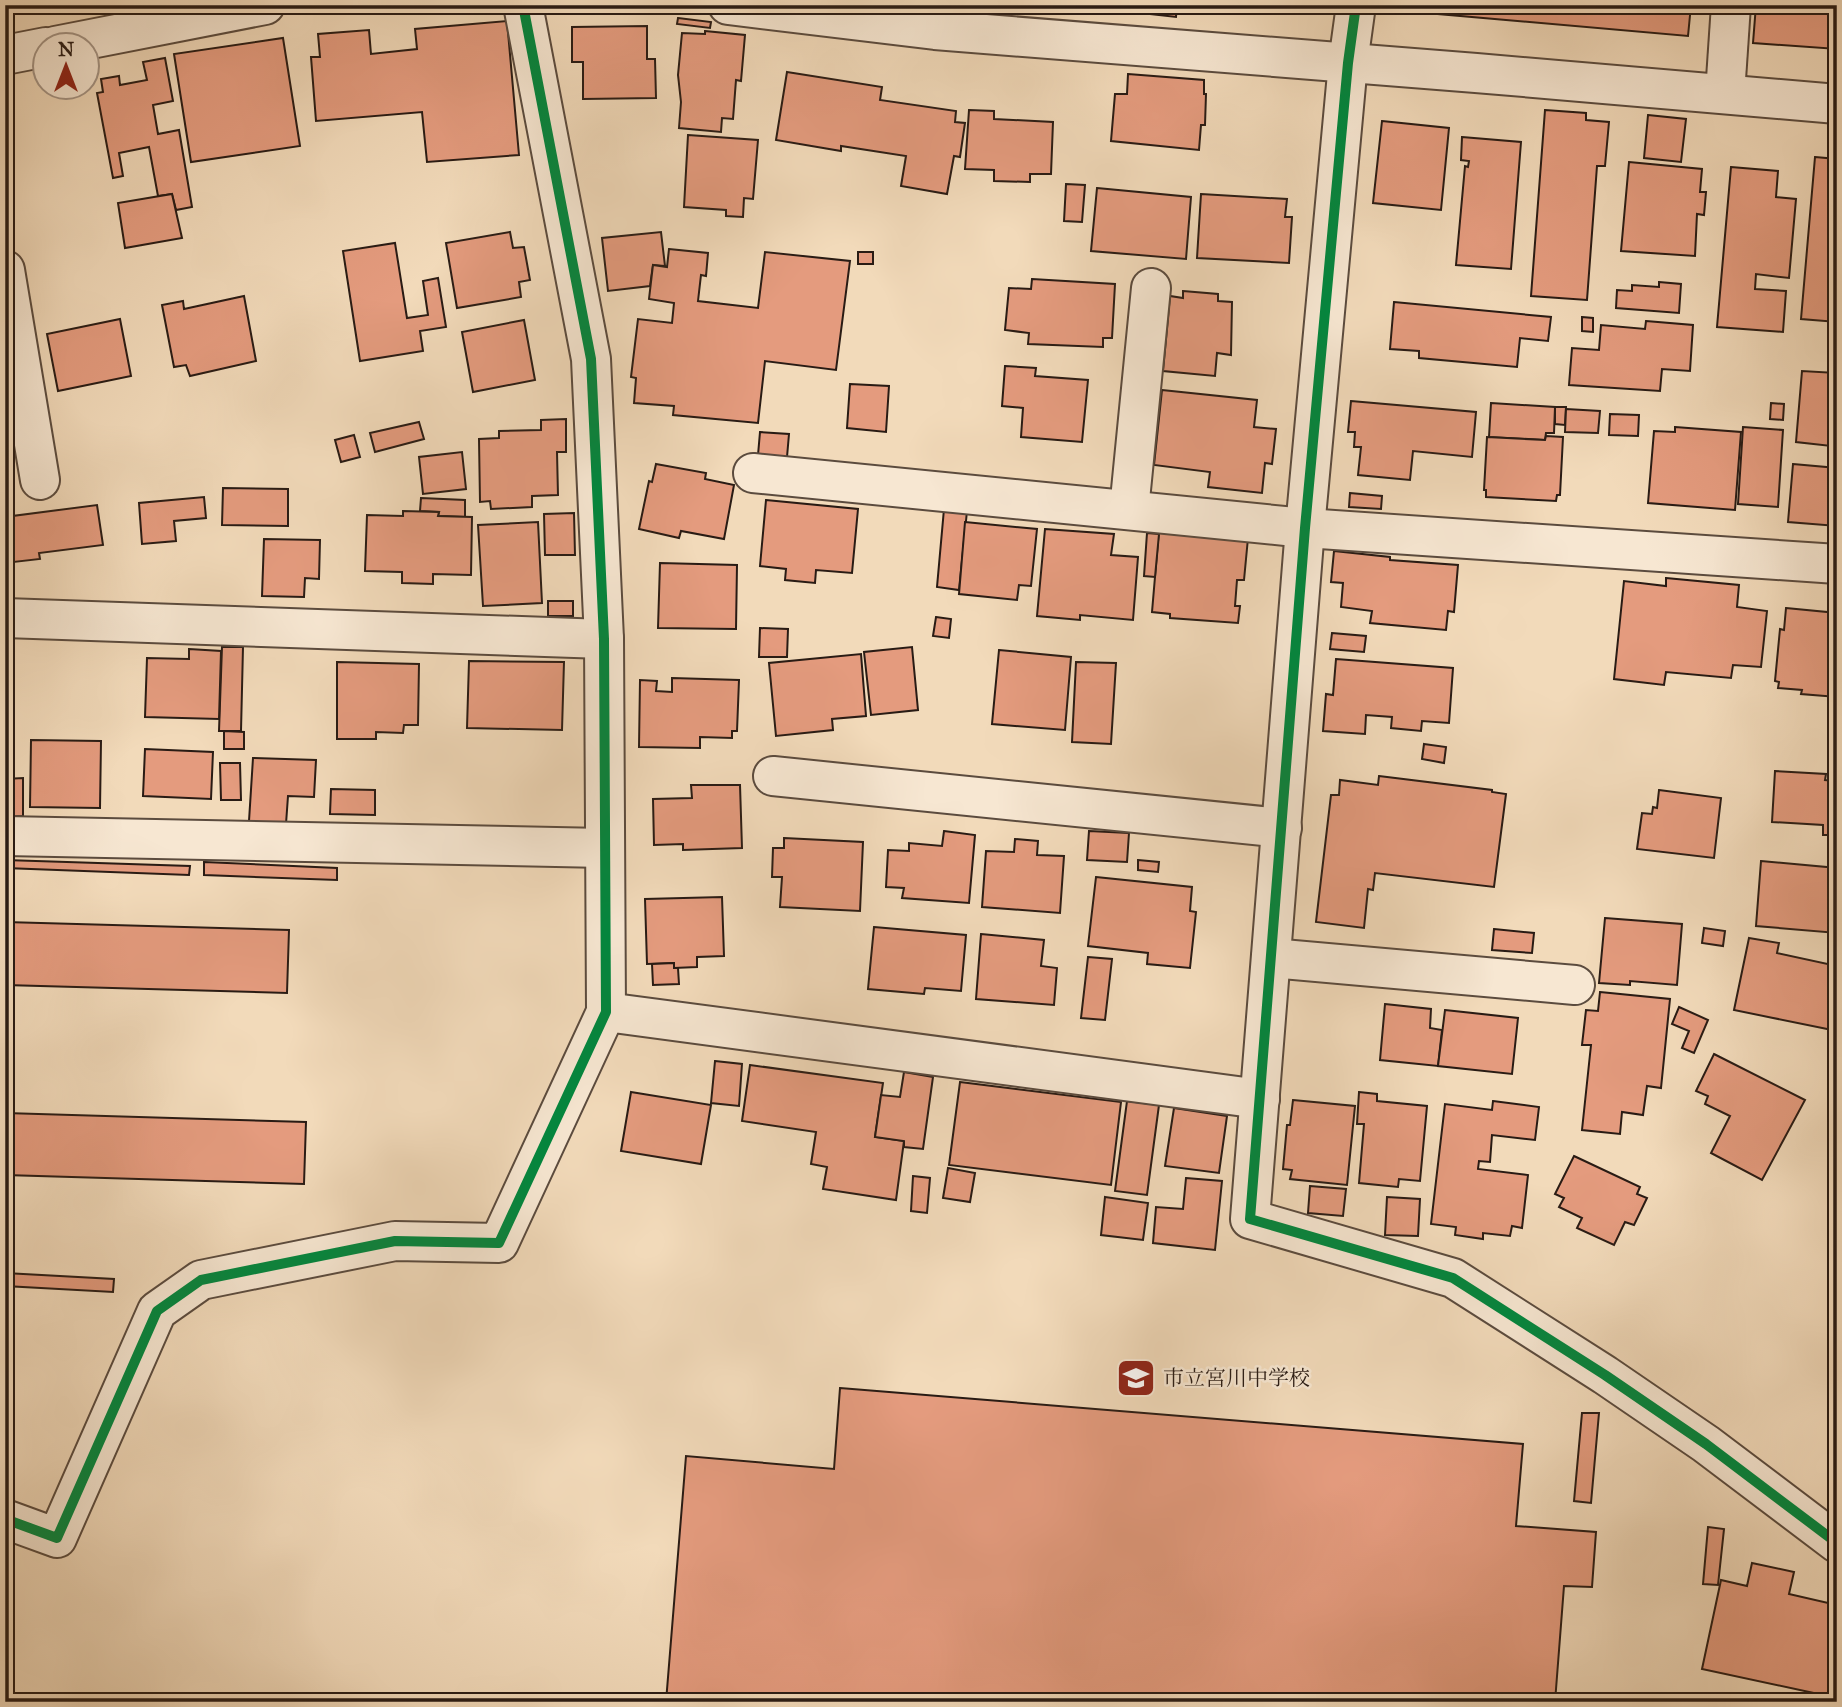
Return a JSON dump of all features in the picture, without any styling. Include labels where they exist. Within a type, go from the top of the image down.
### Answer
[{"type":"street","points":[[102,37],[265,5]]},
{"type":"street","points":[[5,1519],[57,1538],[157,1311],[201,1280],[395,1241],[499,1243],[606,1012],[604,639],[591,359],[523,5]]},
{"type":"street","points":[[729,5],[937,18],[1348,63],[1837,104]]},
{"type":"street","points":[[1356,5],[1348,63],[1305,528],[1250,1219],[1453,1278],[1605,1375],[1828,1527]]},
{"type":"street","points":[[1725,94],[1731,5]]},
{"type":"street","points":[[5,55],[32,50]]},
{"type":"street","points":[[5,270],[40,480]]},
{"type":"street","points":[[1129,510],[1151,288]]},
{"type":"street","points":[[753,473],[1305,528],[1837,564]]},
{"type":"street","points":[[5,618],[604,639]]},
{"type":"street","points":[[773,776],[1282,828]]},
{"type":"street","points":[[5,836],[604,848]]},
{"type":"street","points":[[1271,958],[1576,985]]},
{"type":"street","points":[[606,1012],[1260,1099]]},
{"type":"building","points":[[1143,5],[1177,5],[1176,17],[1142,13]]},
{"type":"building","points":[[1405,5],[1691,5],[1688,36],[1404,11]]},
{"type":"building","points":[[1756,5],[1837,5],[1837,49],[1753,43]]},
{"type":"building","points":[[678,18],[711,22],[710,28],[677,24]]},
{"type":"building","points":[[507,21],[519,155],[427,162],[422,112],[316,121],[311,57],[320,57],[318,34],[369,30],[371,54],[417,49],[415,29]]},
{"type":"building","points":[[647,26],[647,59],[655,59],[656,98],[583,99],[583,62],[572,62],[572,27]]},
{"type":"building","points":[[705,31],[745,35],[741,81],[736,80],[733,119],[722,118],[721,132],[679,128],[681,102],[678,75],[682,33],[705,34]]},
{"type":"building","points":[[283,38],[300,146],[191,162],[174,54]]},
{"type":"building","points":[[165,58],[173,101],[153,105],[158,134],[179,130],[192,207],[176,210],[172,194],[158,196],[149,147],[119,153],[123,176],[113,178],[99,102],[102,102],[102,79],[119,76],[120,85],[147,80],[143,62]]},
{"type":"building","points":[[787,72],[882,87],[880,100],[956,111],[955,122],[965,123],[960,157],[954,156],[947,194],[901,186],[906,156],[841,146],[841,151],[776,140]]},
{"type":"building","points":[[1128,74],[1204,80],[1205,125],[1201,125],[1199,150],[1111,141],[1115,94],[1127,94]]},
{"type":"building","points":[[969,110],[994,111],[994,119],[1053,122],[1051,174],[1030,174],[1030,182],[994,181],[994,170],[965,169]]},
{"type":"building","points":[[1545,110],[1586,113],[1586,120],[1609,122],[1605,166],[1597,166],[1587,300],[1531,296]]},
{"type":"building","points":[[1648,115],[1686,119],[1681,162],[1644,158]]},
{"type":"building","points":[[1382,121],[1449,128],[1441,210],[1373,203]]},
{"type":"building","points":[[688,135],[758,140],[753,199],[744,198],[743,217],[726,216],[726,210],[684,207]]},
{"type":"building","points":[[1462,137],[1521,142],[1511,269],[1456,265],[1465,166],[1468,167],[1469,161],[1461,160]]},
{"type":"building","points":[[1815,157],[1837,159],[1837,322],[1801,319]]},
{"type":"building","points":[[1629,162],[1702,169],[1700,192],[1706,192],[1704,215],[1697,214],[1695,256],[1621,251]]},
{"type":"building","points":[[1731,167],[1778,171],[1776,197],[1796,199],[1789,278],[1756,274],[1755,289],[1786,291],[1783,332],[1717,327]]},
{"type":"building","points":[[1066,184],[1085,185],[1082,222],[1064,221]]},
{"type":"building","points":[[1097,188],[1191,197],[1186,259],[1091,251]]},
{"type":"building","points":[[172,194],[182,238],[125,248],[118,203]]},
{"type":"building","points":[[1201,194],[1287,199],[1285,217],[1292,217],[1289,263],[1197,258]]},
{"type":"building","points":[[510,232],[513,248],[524,247],[530,280],[519,282],[521,297],[457,308],[446,243]]},
{"type":"building","points":[[661,232],[665,266],[653,265],[650,286],[608,291],[602,238]]},
{"type":"building","points":[[395,243],[407,318],[428,315],[423,281],[438,278],[446,327],[420,331],[423,351],[360,361],[343,251]]},
{"type":"building","points":[[669,249],[708,253],[706,276],[701,275],[698,301],[758,308],[765,252],[850,261],[836,370],[765,361],[758,423],[673,415],[674,406],[634,403],[636,378],[631,377],[638,319],[672,323],[674,303],[649,299],[653,265],[667,267]]},
{"type":"building","points":[[858,252],[873,252],[873,264],[858,264]]},
{"type":"building","points":[[1032,279],[1115,284],[1112,338],[1103,338],[1103,347],[1028,344],[1029,333],[1005,330],[1009,288],[1031,289]]},
{"type":"building","points":[[1659,282],[1681,284],[1679,313],[1616,308],[1617,290],[1632,291],[1632,285],[1659,287]]},
{"type":"building","points":[[1183,291],[1218,294],[1218,301],[1232,302],[1231,355],[1217,353],[1215,376],[1163,371],[1170,296],[1183,298]]},
{"type":"building","points":[[244,296],[256,361],[190,376],[186,365],[174,367],[162,305],[183,301],[184,309]]},
{"type":"building","points":[[1394,302],[1551,317],[1548,341],[1520,338],[1517,367],[1419,358],[1419,351],[1390,349]]},
{"type":"building","points":[[1582,317],[1593,318],[1593,332],[1582,331]]},
{"type":"building","points":[[120,319],[131,376],[58,391],[47,334]]},
{"type":"building","points":[[524,320],[535,380],[473,392],[462,332]]},
{"type":"building","points":[[1646,321],[1693,325],[1690,371],[1662,369],[1660,391],[1569,385],[1572,348],[1599,350],[1601,325],[1645,329]]},
{"type":"building","points":[[1005,366],[1036,368],[1035,376],[1088,380],[1082,442],[1021,437],[1023,408],[1002,406]]},
{"type":"building","points":[[1836,366],[1837,436],[1832,436],[1831,446],[1796,442],[1802,371],[1836,373]]},
{"type":"building","points":[[850,384],[889,386],[886,432],[847,428]]},
{"type":"building","points":[[1162,390],[1257,400],[1254,427],[1276,429],[1272,464],[1265,463],[1262,493],[1208,487],[1210,472],[1154,465]]},
{"type":"building","points":[[1351,401],[1476,412],[1472,457],[1413,451],[1410,480],[1358,475],[1361,447],[1354,447],[1355,432],[1348,432]]},
{"type":"building","points":[[1491,403],[1555,407],[1554,433],[1546,433],[1545,440],[1489,437]]},
{"type":"building","points":[[1771,403],[1784,404],[1783,420],[1770,419]]},
{"type":"building","points":[[1555,407],[1566,407],[1565,425],[1555,424]]},
{"type":"building","points":[[1566,409],[1600,411],[1598,433],[1565,432]]},
{"type":"building","points":[[1610,414],[1639,415],[1638,436],[1609,435]]},
{"type":"building","points":[[566,419],[566,452],[557,452],[558,495],[532,496],[532,507],[491,509],[490,501],[480,502],[479,439],[499,438],[499,431],[541,430],[541,420]]},
{"type":"building","points":[[419,422],[424,439],[375,452],[370,433]]},
{"type":"building","points":[[1675,427],[1741,432],[1735,510],[1648,503],[1654,431],[1675,432]]},
{"type":"building","points":[[1743,427],[1783,430],[1778,507],[1738,504]]},
{"type":"building","points":[[760,432],[789,434],[787,457],[758,455]]},
{"type":"building","points":[[354,435],[360,457],[341,462],[335,440]]},
{"type":"building","points":[[1546,436],[1563,437],[1560,495],[1557,495],[1556,501],[1486,497],[1484,490],[1487,437],[1545,440]]},
{"type":"building","points":[[462,452],[466,489],[423,494],[419,457]]},
{"type":"building","points":[[656,464],[706,473],[705,479],[734,485],[724,539],[681,531],[679,538],[639,529],[649,481],[652,482]]},
{"type":"building","points":[[1793,464],[1837,468],[1837,526],[1788,522]]},
{"type":"building","points":[[223,488],[288,489],[288,526],[222,525]]},
{"type":"building","points":[[1350,493],[1382,496],[1381,509],[1349,507]]},
{"type":"building","points":[[204,497],[206,518],[174,521],[176,541],[142,544],[139,503]]},
{"type":"building","points":[[421,498],[465,500],[465,517],[438,516],[439,512],[420,511]]},
{"type":"building","points":[[766,500],[858,509],[852,573],[816,570],[815,583],[785,580],[786,569],[760,566]]},
{"type":"building","points":[[97,505],[103,545],[39,553],[40,559],[5,563],[5,517]]},
{"type":"building","points":[[944,509],[967,511],[959,590],[937,587]]},
{"type":"building","points":[[403,511],[439,512],[438,516],[472,517],[471,575],[433,574],[433,584],[402,583],[402,572],[365,571],[367,515],[403,516]]},
{"type":"building","points":[[574,513],[575,555],[545,555],[544,514]]},
{"type":"building","points":[[538,522],[542,603],[483,606],[478,525]]},
{"type":"building","points":[[965,522],[1037,529],[1031,586],[1019,585],[1017,600],[959,594]]},
{"type":"building","points":[[1045,529],[1114,534],[1111,555],[1138,557],[1133,620],[1080,615],[1080,620],[1037,616]]},
{"type":"building","points":[[1159,530],[1248,538],[1244,580],[1237,580],[1235,606],[1240,606],[1238,623],[1170,618],[1170,614],[1152,612]]},
{"type":"building","points":[[1147,533],[1159,534],[1155,577],[1144,576]]},
{"type":"building","points":[[264,539],[320,540],[319,579],[305,578],[304,597],[262,596]]},
{"type":"building","points":[[1334,551],[1390,557],[1390,560],[1458,565],[1454,612],[1448,611],[1446,630],[1370,623],[1372,611],[1341,607],[1343,583],[1331,582]]},
{"type":"building","points":[[660,563],[737,565],[736,629],[658,628]]},
{"type":"building","points":[[1666,578],[1739,585],[1737,607],[1767,611],[1761,667],[1733,665],[1731,678],[1666,672],[1664,685],[1614,679],[1624,581],[1666,586]]},
{"type":"building","points":[[548,601],[573,601],[573,616],[548,616]]},
{"type":"building","points":[[1786,608],[1837,613],[1837,697],[1801,694],[1802,690],[1778,688],[1779,682],[1775,681],[1780,629],[1784,630]]},
{"type":"building","points":[[936,617],[951,619],[949,638],[933,636]]},
{"type":"building","points":[[760,628],[788,629],[787,657],[759,657]]},
{"type":"building","points":[[1332,633],[1366,636],[1364,652],[1330,649]]},
{"type":"building","points":[[222,647],[243,647],[241,731],[219,731]]},
{"type":"building","points":[[912,647],[918,710],[871,715],[864,652]]},
{"type":"building","points":[[189,649],[221,651],[219,719],[145,717],[147,658],[189,659]]},
{"type":"building","points":[[7,650],[6,706],[5,706]]},
{"type":"building","points":[[999,650],[1071,657],[1065,730],[992,724]]},
{"type":"building","points":[[861,654],[866,716],[832,719],[833,730],[776,736],[769,663]]},
{"type":"building","points":[[1336,659],[1453,668],[1449,723],[1422,721],[1421,731],[1391,728],[1392,717],[1366,715],[1365,734],[1323,731],[1326,694],[1333,695]]},
{"type":"building","points":[[469,661],[564,662],[562,730],[467,728]]},
{"type":"building","points":[[337,662],[419,664],[418,725],[404,725],[403,733],[376,732],[376,739],[337,739]]},
{"type":"building","points":[[1076,662],[1116,663],[1111,744],[1072,742]]},
{"type":"building","points":[[672,678],[739,680],[737,731],[732,731],[732,738],[700,737],[700,748],[639,747],[640,680],[657,681],[656,691],[672,692]]},
{"type":"building","points":[[224,731],[244,732],[244,749],[224,749]]},
{"type":"building","points":[[31,740],[101,741],[100,808],[30,807]]},
{"type":"building","points":[[1424,744],[1446,747],[1444,763],[1422,759]]},
{"type":"building","points":[[145,749],[213,752],[211,799],[143,796]]},
{"type":"building","points":[[253,758],[316,760],[314,797],[288,796],[286,824],[249,821]]},
{"type":"building","points":[[220,763],[240,763],[241,800],[221,800]]},
{"type":"building","points":[[1775,771],[1826,774],[1825,780],[1837,781],[1837,835],[1823,835],[1823,825],[1772,822]]},
{"type":"building","points":[[1379,776],[1506,794],[1494,887],[1375,873],[1373,890],[1368,889],[1364,928],[1316,922],[1331,795],[1339,795],[1340,780],[1378,785]]},
{"type":"building","points":[[23,778],[23,816],[5,817],[5,779]]},
{"type":"building","points":[[691,785],[740,785],[742,848],[683,850],[683,844],[654,845],[653,799],[692,798]]},
{"type":"building","points":[[331,789],[375,790],[375,815],[330,814]]},
{"type":"building","points":[[1659,790],[1721,798],[1714,858],[1637,849],[1642,813],[1652,814],[1653,807],[1657,808]]},
{"type":"building","points":[[944,831],[975,835],[969,903],[902,898],[904,888],[886,887],[888,850],[909,851],[909,843],[942,846]]},
{"type":"building","points":[[1089,831],[1129,833],[1127,862],[1087,860]]},
{"type":"building","points":[[784,838],[863,842],[860,911],[780,907],[782,877],[772,877],[773,848],[784,848]]},
{"type":"building","points":[[1015,839],[1038,841],[1037,855],[1064,856],[1060,913],[982,907],[986,851],[1014,852]]},
{"type":"building","points":[[5,860],[190,866],[189,875],[5,868]]},
{"type":"building","points":[[1138,860],[1159,862],[1158,872],[1138,870]]},
{"type":"building","points":[[1761,861],[1837,868],[1837,933],[1756,926]]},
{"type":"building","points":[[204,862],[337,868],[337,880],[204,875]]},
{"type":"building","points":[[1096,877],[1192,887],[1190,911],[1196,912],[1190,968],[1147,964],[1148,953],[1088,946]]},
{"type":"building","points":[[722,897],[724,956],[697,957],[697,967],[674,968],[674,963],[647,964],[645,899]]},
{"type":"building","points":[[1605,918],[1682,924],[1677,985],[1630,981],[1630,985],[1599,983]]},
{"type":"building","points":[[5,922],[289,930],[287,993],[5,985]]},
{"type":"building","points":[[874,927],[966,935],[961,991],[925,988],[924,994],[868,989]]},
{"type":"building","points":[[1704,928],[1725,931],[1723,946],[1702,943]]},
{"type":"building","points":[[1494,929],[1534,933],[1532,953],[1492,950]]},
{"type":"building","points":[[981,934],[1044,940],[1041,966],[1057,968],[1054,1005],[976,999]]},
{"type":"building","points":[[1749,938],[1779,943],[1777,953],[1837,966],[1837,1031],[1734,1010]]},
{"type":"building","points":[[1088,957],[1112,959],[1105,1020],[1081,1018]]},
{"type":"building","points":[[674,963],[674,968],[678,968],[679,984],[653,985],[652,964]]},
{"type":"building","points":[[1600,992],[1670,999],[1661,1088],[1647,1086],[1643,1115],[1622,1112],[1620,1134],[1582,1130],[1591,1045],[1582,1045],[1586,1010],[1598,1011]]},
{"type":"building","points":[[1385,1004],[1431,1009],[1430,1028],[1442,1030],[1438,1066],[1380,1060]]},
{"type":"building","points":[[1679,1007],[1708,1020],[1694,1053],[1682,1048],[1689,1031],[1672,1024]]},
{"type":"building","points":[[1445,1010],[1518,1018],[1512,1074],[1438,1066]]},
{"type":"building","points":[[1714,1054],[1805,1100],[1762,1180],[1711,1153],[1730,1116],[1705,1104],[1708,1096],[1696,1091]]},
{"type":"building","points":[[715,1061],[742,1064],[739,1106],[711,1103]]},
{"type":"building","points":[[750,1065],[883,1083],[875,1137],[904,1141],[896,1200],[823,1189],[827,1167],[811,1164],[816,1132],[742,1121]]},
{"type":"building","points":[[904,1072],[933,1077],[923,1149],[904,1147],[904,1141],[875,1137],[881,1095],[900,1097]]},
{"type":"building","points":[[960,1082],[1121,1102],[1111,1185],[949,1165]]},
{"type":"building","points":[[631,1092],[711,1105],[701,1164],[621,1151]]},
{"type":"building","points":[[1359,1092],[1377,1094],[1377,1101],[1427,1106],[1420,1181],[1399,1179],[1398,1187],[1359,1183],[1364,1124],[1357,1124]]},
{"type":"building","points":[[1293,1100],[1355,1106],[1347,1185],[1290,1179],[1292,1170],[1283,1169],[1287,1125],[1290,1125]]},
{"type":"building","points":[[1127,1101],[1159,1105],[1147,1195],[1115,1191]]},
{"type":"building","points":[[1493,1101],[1539,1107],[1535,1140],[1492,1135],[1490,1162],[1479,1161],[1478,1169],[1528,1175],[1522,1228],[1512,1226],[1510,1236],[1483,1233],[1483,1239],[1455,1235],[1456,1227],[1431,1224],[1445,1104],[1492,1110]]},
{"type":"building","points":[[1174,1108],[1227,1116],[1219,1173],[1165,1166]]},
{"type":"building","points":[[5,1113],[306,1122],[304,1184],[5,1175]]},
{"type":"building","points":[[1574,1156],[1640,1187],[1637,1194],[1647,1198],[1634,1225],[1625,1222],[1614,1245],[1577,1228],[1582,1218],[1559,1207],[1564,1198],[1555,1194]]},
{"type":"building","points":[[948,1168],[975,1173],[970,1202],[943,1198]]},
{"type":"building","points":[[913,1176],[930,1178],[927,1213],[911,1211]]},
{"type":"building","points":[[1186,1178],[1222,1181],[1215,1250],[1153,1243],[1156,1207],[1183,1209]]},
{"type":"building","points":[[1310,1186],[1346,1189],[1343,1216],[1308,1213]]},
{"type":"building","points":[[1105,1197],[1148,1203],[1143,1240],[1101,1235]]},
{"type":"building","points":[[1387,1197],[1420,1199],[1418,1236],[1385,1235]]},
{"type":"building","points":[[5,1273],[114,1279],[113,1292],[5,1286]]},
{"type":"building","points":[[840,1388],[1523,1444],[1516,1526],[1596,1532],[1592,1587],[1564,1586],[1555,1702],[666,1702],[686,1456],[834,1469]]},
{"type":"building","points":[[1582,1413],[1599,1413],[1591,1503],[1574,1501]]},
{"type":"building","points":[[1708,1527],[1724,1529],[1718,1585],[1703,1584]]},
{"type":"building","points":[[1752,1563],[1794,1572],[1789,1594],[1837,1605],[1837,1698],[1702,1669],[1721,1580],[1747,1586]]},
{"type":"cycle path","points":[[5,1519],[57,1538],[157,1311],[201,1280],[395,1241],[499,1243],[606,1012],[604,639],[591,359],[523,5]]},
{"type":"cycle path","points":[[1356,5],[1348,63],[1305,528],[1250,1219],[1453,1278],[1605,1375],[1706,1444],[1837,1543]]},
{"type":"place","name":"市立宮川中学校","points":[[1136,1378]]}]
